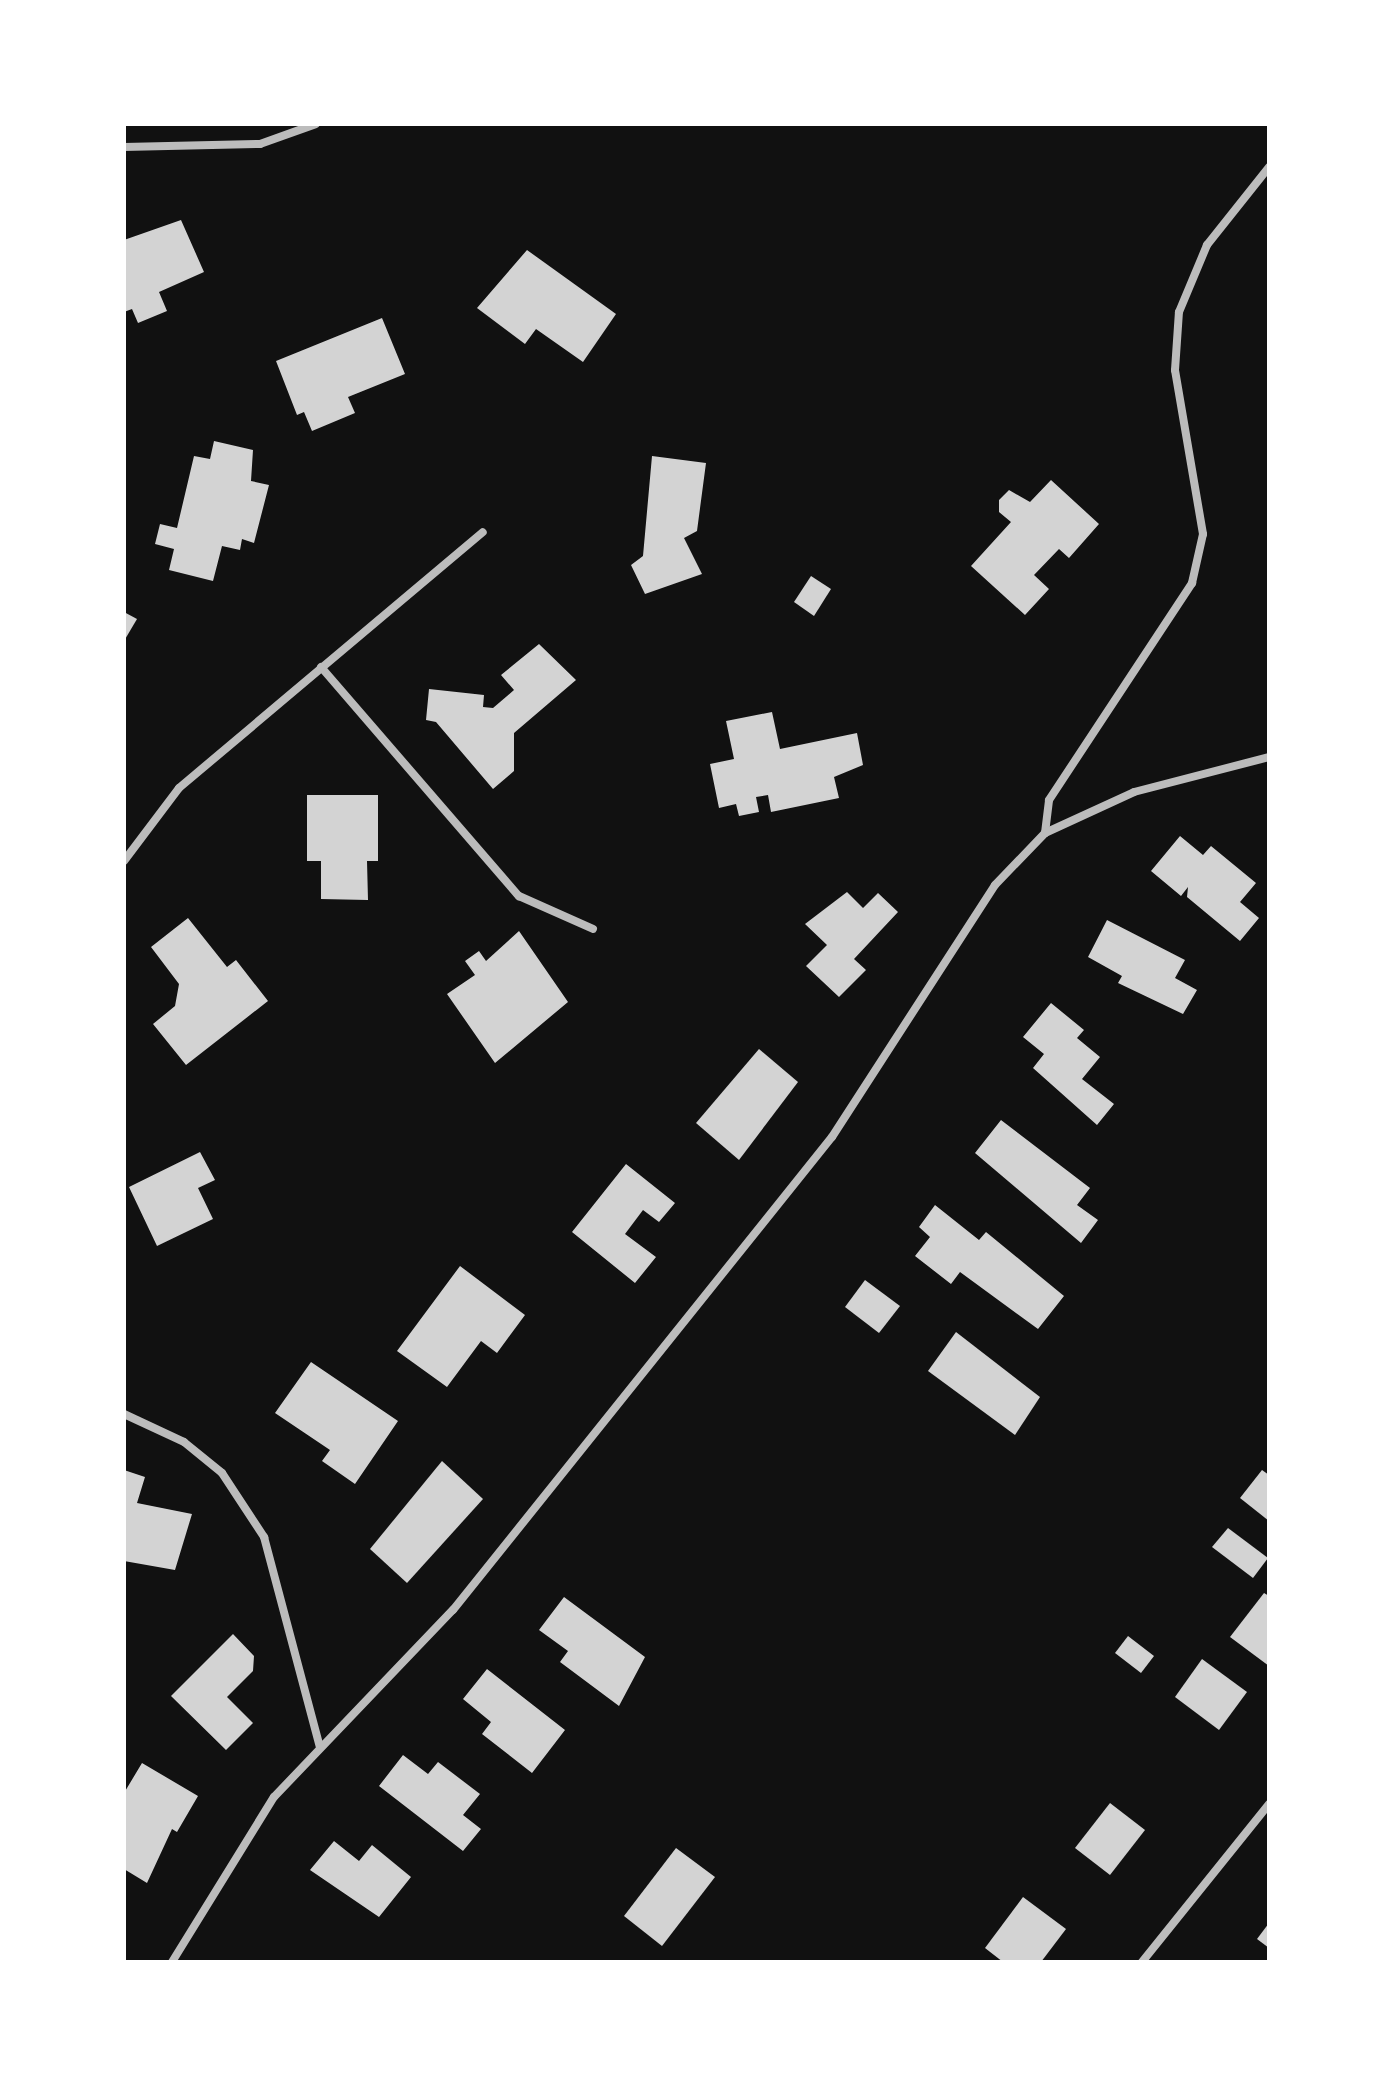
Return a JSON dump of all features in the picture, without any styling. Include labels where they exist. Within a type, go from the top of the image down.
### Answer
[{"type":"street","points":[[124,147],[260,144],[316,124]]},
{"type":"street","points":[[1045,833],[1049,800],[1192,583],[1203,534],[1175,370],[1179,312],[1207,245],[1269,167]]},
{"type":"street","points":[[124,861],[179,788],[483,532]]},
{"type":"street","points":[[321,667],[519,896],[593,929]]},
{"type":"street","points":[[172,1962],[274,1797],[453,1610],[832,1137],[995,885],[1045,833],[1134,792],[1269,757]]},
{"type":"street","points":[[124,1414],[184,1442],[222,1473],[264,1537],[320,1747]]},
{"type":"street","points":[[1142,1962],[1269,1804]]},
{"type":"building","points":[[181,220],[204,272],[159,292],[167,311],[138,323],[132,309],[124,312],[124,240]]},
{"type":"building","points":[[527,250],[616,314],[583,362],[536,329],[525,344],[477,308]]},
{"type":"building","points":[[382,318],[405,374],[348,397],[355,413],[312,431],[304,412],[297,415],[276,361]]},
{"type":"building","points":[[214,441],[253,450],[251,481],[269,485],[254,543],[242,539],[240,550],[222,546],[213,581],[169,570],[174,549],[155,544],[160,524],[177,528],[194,456],[210,459]]},
{"type":"building","points":[[652,456],[706,463],[697,531],[684,538],[702,574],[645,594],[631,565],[643,556]]},
{"type":"building","points":[[1051,480],[1099,524],[1069,558],[1059,549],[1034,575],[1049,589],[1025,615],[971,566],[1011,522],[999,512],[999,500],[1009,490],[1030,502]]},
{"type":"building","points":[[811,576],[831,589],[814,616],[794,602]]},
{"type":"building","points":[[124,612],[137,619],[124,641]]},
{"type":"building","points":[[539,644],[576,680],[514,733],[514,771],[493,789],[436,722],[426,720],[429,689],[484,695],[483,707],[493,708],[514,690],[501,675]]},
{"type":"building","points":[[772,712],[780,749],[857,733],[863,765],[834,777],[839,798],[771,812],[768,795],[756,797],[759,812],[739,816],[736,804],[719,808],[710,764],[734,759],[726,721]]},
{"type":"building","points":[[307,795],[378,795],[378,861],[367,861],[368,900],[321,899],[321,861],[307,861]]},
{"type":"building","points":[[1180,836],[1203,855],[1211,846],[1256,883],[1240,902],[1259,918],[1240,941],[1187,897],[1188,887],[1181,896],[1151,871]]},
{"type":"building","points":[[847,892],[863,908],[878,893],[898,912],[854,959],[866,970],[839,997],[806,966],[827,945],[805,924]]},
{"type":"building","points":[[188,918],[227,967],[236,960],[268,1001],[186,1065],[153,1024],[175,1006],[179,984],[151,947]]},
{"type":"building","points":[[1107,920],[1185,960],[1175,978],[1197,990],[1183,1014],[1118,983],[1122,976],[1088,957]]},
{"type":"building","points":[[519,931],[568,1002],[495,1063],[447,994],[475,975],[465,961],[479,951],[486,961]]},
{"type":"building","points":[[1051,1003],[1084,1030],[1077,1038],[1100,1057],[1082,1079],[1114,1104],[1097,1125],[1033,1068],[1044,1054],[1023,1037]]},
{"type":"building","points":[[759,1049],[798,1082],[739,1160],[696,1123]]},
{"type":"building","points":[[1001,1120],[1090,1188],[1077,1205],[1098,1220],[1081,1243],[975,1153]]},
{"type":"building","points":[[200,1152],[215,1180],[198,1188],[213,1219],[157,1246],[129,1187]]},
{"type":"building","points":[[626,1164],[675,1203],[659,1222],[643,1210],[625,1234],[656,1257],[635,1283],[572,1232]]},
{"type":"building","points":[[935,1205],[979,1240],[986,1232],[1064,1296],[1038,1329],[960,1272],[951,1284],[915,1256],[930,1237],[919,1227]]},
{"type":"building","points":[[460,1266],[525,1315],[497,1353],[481,1341],[447,1387],[397,1351]]},
{"type":"building","points":[[865,1280],[900,1306],[879,1333],[845,1307]]},
{"type":"building","points":[[956,1332],[1040,1397],[1015,1435],[928,1371]]},
{"type":"building","points":[[311,1362],[398,1421],[355,1484],[322,1461],[330,1450],[275,1413]]},
{"type":"building","points":[[442,1461],[483,1499],[407,1583],[370,1549]]},
{"type":"building","points":[[124,1470],[145,1477],[137,1503],[192,1514],[175,1570],[124,1561]]},
{"type":"building","points":[[1262,1470],[1269,1475],[1269,1521],[1240,1498]]},
{"type":"building","points":[[1228,1528],[1268,1558],[1253,1578],[1212,1547]]},
{"type":"building","points":[[1264,1593],[1269,1596],[1269,1666],[1230,1637]]},
{"type":"building","points":[[564,1597],[645,1657],[619,1706],[560,1662],[568,1651],[539,1630]]},
{"type":"building","points":[[233,1634],[254,1656],[253,1671],[227,1697],[253,1723],[226,1750],[171,1696]]},
{"type":"building","points":[[1128,1636],[1154,1656],[1141,1673],[1115,1653]]},
{"type":"building","points":[[1202,1659],[1247,1692],[1219,1730],[1175,1697]]},
{"type":"building","points":[[487,1669],[565,1730],[532,1773],[482,1734],[491,1722],[463,1699]]},
{"type":"building","points":[[403,1755],[428,1774],[438,1762],[480,1794],[463,1815],[481,1829],[463,1851],[379,1786]]},
{"type":"building","points":[[142,1763],[198,1796],[177,1832],[172,1829],[147,1883],[124,1869],[124,1793]]},
{"type":"building","points":[[1110,1803],[1145,1830],[1110,1875],[1075,1848]]},
{"type":"building","points":[[334,1841],[359,1861],[372,1845],[411,1877],[379,1917],[310,1870]]},
{"type":"building","points":[[676,1848],[715,1877],[662,1946],[624,1916]]},
{"type":"building","points":[[1023,1897],[1066,1929],[1041,1962],[1003,1962],[985,1948]]},
{"type":"building","points":[[1269,1923],[1269,1948],[1257,1939]]}]
